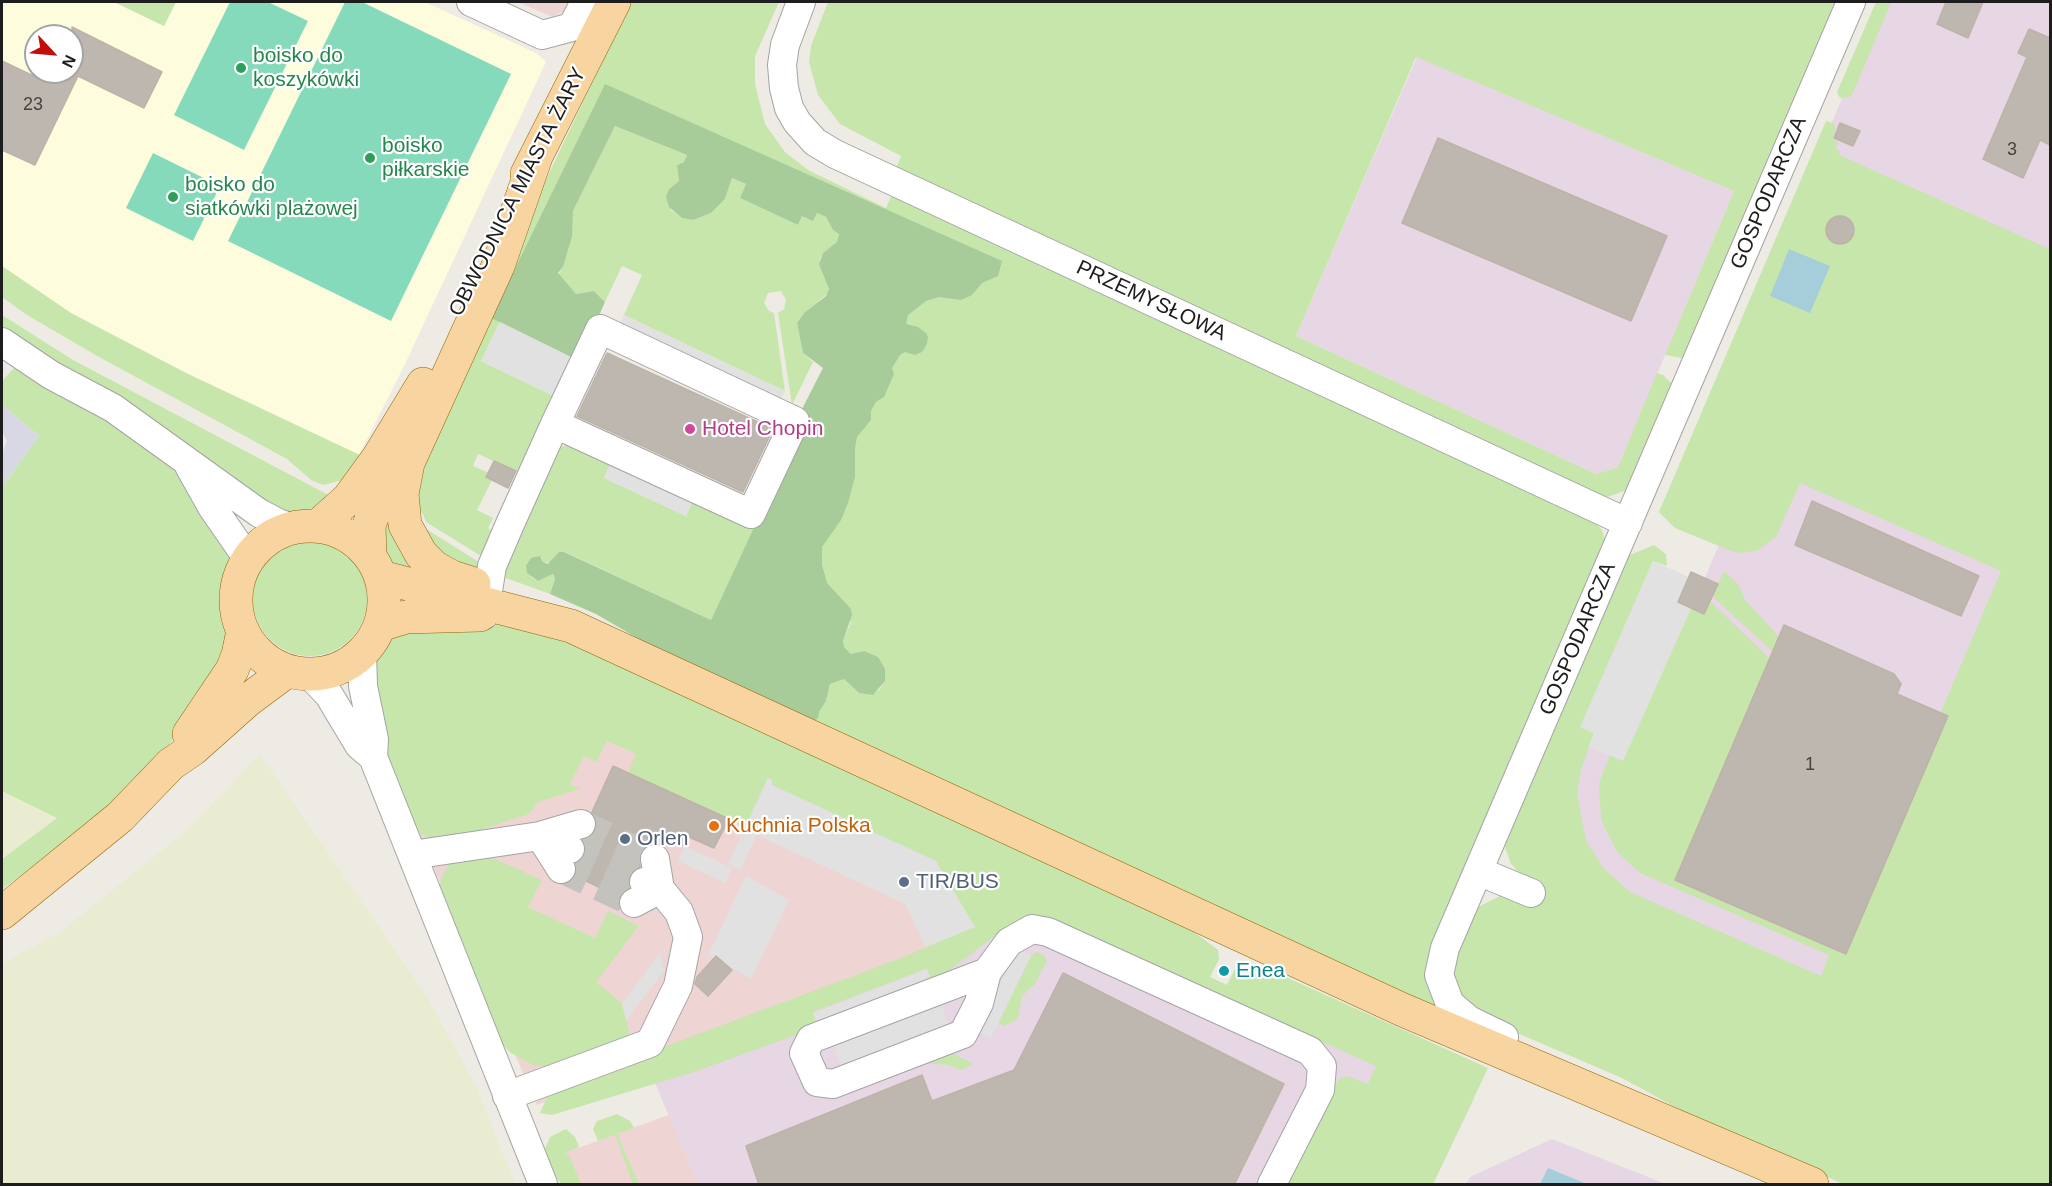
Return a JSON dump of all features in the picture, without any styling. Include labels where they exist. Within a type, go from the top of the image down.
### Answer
[{"type":"main road","name":"OBWODNICA MIASTA ŻARY","points":[[423,384],[615,2]]},
{"type":"main road","points":[[486,603],[452,577],[434,567],[421,554],[405,525],[402,494],[408,464],[498,266],[537,154]]},
{"type":"main road","points":[[298,673],[261,655],[243,631],[238,617],[236,594],[241,572],[248,559],[272,536],[306,527],[349,498],[378,458],[423,384]]},
{"type":"main road","points":[[2,913],[120,817],[171,764],[193,749],[248,700],[298,673],[338,669],[362,653],[380,625],[384,603],[368,532],[371,518],[423,384]]},
{"type":"main road","points":[[306,527],[347,536],[376,566],[486,603],[571,626],[678,673],[1403,1010],[1812,1185]]},
{"type":"main road","points":[[380,625],[406,617],[446,614],[486,603],[568,608],[613,629],[678,673]]},
{"type":"main road","points":[[171,764],[183,741],[224,685],[238,655],[243,631]]},
{"type":"street","points":[[471,2],[542,35],[572,27],[585,2]]},
{"type":"street","name":"PRZEMYSŁOWA","points":[[801,2],[785,45],[782,65],[784,88],[789,108],[796,122],[815,142],[857,165],[1628,523]]},
{"type":"street","name":"GOSPODARCZA","points":[[1713,1142],[1625,1088],[1480,1026],[1450,1004],[1441,984],[1441,962],[1851,2]]},
{"type":"street","points":[[486,603],[492,566],[555,424],[600,328],[795,421],[751,514],[555,424]]},
{"type":"street","points":[[2,342],[51,375],[113,408],[188,464],[210,475],[259,513],[278,523],[306,527]]},
{"type":"street","points":[[188,464],[212,507],[248,559]]},
{"type":"street","points":[[362,653],[363,686],[374,739],[373,758],[543,1185]]},
{"type":"street","points":[[298,673],[329,695],[359,745],[373,758]]},
{"type":"street","points":[[412,855],[540,836],[571,847]]},
{"type":"street","points":[[1478,871],[1532,893]]},
{"type":"street","points":[[507,1096],[650,1043],[678,986],[688,937],[679,912],[648,883]]},
{"type":"street","points":[[987,972],[811,1039],[804,1053],[817,1082],[833,1084],[963,1034],[979,1003],[987,972],[1009,942],[1032,929],[1048,932],[1310,1051],[1322,1066],[1320,1090],[1272,1185]]},
{"type":"shaded area","points":[[2,2],[114,2],[164,26],[176,2],[425,2],[536,53],[546,62],[405,364],[359,455],[147,354],[71,313],[2,266]]},
{"type":"shaded area","points":[[518,2],[573,2],[569,9],[552,17]]},
{"type":"shaded area","points":[[1883,2],[2050,2],[2050,1087],[1632,905],[1570,835],[1569,738],[1626,761],[1719,545],[1670,503]]},
{"type":"shaded area","points":[[1417,57],[1734,191],[1618,467],[1596,474],[1296,336]]},
{"type":"shaded area","points":[[624,315],[785,391],[777,407],[616,331]]},
{"type":"shaded area","points":[[500,322],[579,361],[560,399],[481,361]]},
{"type":"shaded area","points":[[2,405],[39,436],[2,487],[2,453],[7,441],[2,431]]},
{"type":"shaded area","points":[[612,460],[694,498],[686,516],[604,478]]},
{"type":"shaded area","points":[[1653,561],[1689,577],[1678,602],[1691,608],[1623,761],[1589,747],[1594,733],[1580,727]]},
{"type":"shaded area","points":[[406,634],[1069,893],[647,1064],[537,1105],[419,834],[389,754]]},
{"type":"shaded area","points":[[260,754],[427,997],[477,1088],[515,1184],[2,1184],[2,964],[63,930],[188,829]]},
{"type":"shaded area","name":"TIR/BUS","points":[[768,778],[772,780],[772,785],[936,861],[975,927],[926,947],[905,904],[757,835],[740,870],[728,864]]},
{"type":"shaded area","points":[[2,791],[57,817],[2,859]]},
{"type":"shaded area","points":[[684,846],[732,868],[725,883],[678,861]]},
{"type":"shaded area","points":[[746,876],[789,900],[751,979],[708,955]]},
{"type":"shaded area","points":[[1069,893],[1167,965],[1474,1099],[1433,1184],[698,1184],[647,1064]]},
{"type":"shaded area","points":[[1017,949],[1031,956],[991,1038],[977,1032]]},
{"type":"shaded area","points":[[660,953],[664,971],[626,1021],[622,1003]]},
{"type":"shaded area","points":[[927,969],[932,983],[818,1027],[813,1013]]},
{"type":"shaded area","points":[[940,1001],[950,1028],[842,1070],[832,1042]]},
{"type":"shaded area","points":[[669,1115],[698,1184],[578,1184],[564,1153]]},
{"type":"shaded area","points":[[1552,1139],[1666,1184],[1466,1184],[1470,1177]]},
{"type":"green space","points":[[114,2],[176,2],[164,26]]},
{"type":"green space","name":"boisko do koszykówki","points":[[230,2],[268,2],[308,21],[244,150],[174,115]]},
{"type":"green space","name":"boisko piłkarskie","points":[[345,2],[362,2],[511,74],[391,321],[228,241]]},
{"type":"green space","points":[[631,2],[779,2],[755,56],[755,84],[765,124],[785,152],[808,170],[886,208],[892,194],[1594,521],[1602,530],[1606,542],[1513,769],[1439,1013],[806,723],[826,701],[830,684],[844,679],[859,693],[878,691],[885,681],[864,651],[851,654],[844,647],[843,641],[851,622],[778,571],[936,242],[605,85],[492,318],[500,322],[481,361],[560,399],[522,474],[478,454],[473,466],[489,473],[492,480],[477,510],[493,518],[488,528],[495,533],[486,559],[426,522],[423,514],[410,507],[409,492],[497,282]]},
{"type":"green space","points":[[828,2],[1841,2],[1688,355],[1682,358],[1665,355],[1734,191],[1416,57],[1296,336],[1596,474],[1618,467],[1657,373],[1663,375],[1673,385],[1630,489],[1607,497],[1598,496],[894,173],[901,156],[840,124],[818,95],[809,62],[811,46]]},
{"type":"green space","points":[[1876,2],[1891,2],[1854,91],[1850,97],[1840,98],[1837,92]]},
{"type":"green space","points":[[605,84],[1002,261],[998,276],[982,283],[972,295],[961,300],[939,297],[926,301],[908,315],[906,324],[918,327],[926,333],[927,344],[922,352],[915,355],[905,352],[900,355],[892,368],[894,374],[884,397],[876,402],[871,411],[871,420],[857,437],[855,477],[848,503],[841,520],[822,547],[822,565],[827,583],[851,609],[852,615],[843,641],[844,647],[851,654],[864,651],[878,657],[885,669],[885,681],[873,695],[859,693],[844,679],[830,684],[826,701],[818,718],[813,722],[663,653],[596,614],[550,594],[555,579],[553,574],[538,581],[527,573],[526,566],[531,558],[540,556],[543,562],[548,564],[559,552],[564,552],[711,620],[802,424],[803,407],[823,368],[803,353],[797,323],[805,312],[826,296],[829,289],[819,264],[823,253],[837,242],[839,234],[833,230],[826,217],[817,213],[813,221],[802,216],[798,225],[740,198],[746,184],[732,178],[725,199],[711,213],[693,220],[682,218],[669,207],[666,197],[669,189],[679,181],[677,165],[684,162],[687,155],[615,126],[573,211],[572,236],[563,267],[558,273],[576,294],[594,291],[605,302],[579,361],[491,318]]},
{"type":"green space","points":[[1826,121],[1833,123],[1836,128],[1832,139],[1838,142],[1836,149],[1840,152],[1839,155],[2050,249],[2050,1184],[1843,1184],[1697,1119],[1622,1078],[1473,1014],[1452,984],[1454,960],[1478,907],[1504,894],[1522,876],[1511,864],[1505,847],[1507,837],[1625,557],[1654,545],[1666,554],[1667,566],[1653,561],[1581,727],[1594,733],[1581,769],[1577,794],[1586,840],[1603,868],[1630,892],[1821,976],[1829,955],[1640,873],[1617,852],[1601,820],[1599,783],[1610,755],[1623,760],[1691,608],[1704,614],[1710,601],[1770,659],[1675,880],[1839,951],[2001,571],[1800,483],[1776,537],[1756,551],[1738,553],[1726,549],[1675,528],[1659,512]]},
{"type":"green space","points":[[615,126],[687,155],[684,162],[677,165],[679,181],[669,189],[671,210],[682,218],[693,220],[711,213],[725,199],[732,178],[746,184],[740,198],[798,225],[802,216],[817,213],[826,217],[833,230],[839,234],[837,243],[821,256],[819,264],[829,285],[828,293],[805,312],[797,323],[803,353],[813,362],[792,405],[778,313],[784,309],[786,300],[781,291],[768,293],[764,303],[769,311],[774,313],[785,391],[624,315],[642,275],[622,266],[605,302],[594,291],[576,294],[558,276],[563,267],[573,211]]},
{"type":"green space","name":"boisko do siatkówki plażowej","points":[[153,153],[220,186],[193,241],[126,208]]},
{"type":"green space","points":[[2,266],[71,313],[188,374],[362,456],[343,480],[323,485],[311,480],[287,459],[99,357],[27,315],[2,297]]},
{"type":"green space","points":[[2,315],[73,360],[336,499],[314,513],[294,516],[276,512],[2,330]]},
{"type":"green space","points":[[15,367],[130,431],[164,460],[188,486],[231,555],[232,563],[223,596],[229,627],[221,678],[168,746],[85,830],[2,889],[2,859],[57,818],[2,791],[2,487],[39,436],[2,405],[2,381]]},
{"type":"green space","points":[[573,444],[612,460],[604,478],[686,516],[694,498],[761,513],[711,620],[565,552],[551,563],[543,562],[542,557],[531,577],[538,581],[553,574],[555,579],[550,594],[506,578],[504,575],[518,530],[560,447]]},
{"type":"green space","points":[[378,521],[398,526],[429,573],[394,571],[382,558]]},
{"type":"green space","points":[[415,522],[482,564],[474,571],[455,571]]},
{"type":"green space","points":[[310,542],[332,546],[350,559],[363,577],[367,599],[363,621],[350,639],[332,652],[310,656],[288,652],[270,639],[257,621],[253,599],[257,577],[270,559],[288,546]]},
{"type":"green space","points":[[1724,571],[1739,585],[1745,600],[1779,637],[1773,652],[1712,596]]},
{"type":"green space","points":[[483,621],[540,628],[1190,929],[1218,950],[1219,959],[1210,977],[1227,985],[1236,967],[1243,962],[1259,965],[1488,1068],[1433,1184],[1286,1184],[1338,1080],[1347,1076],[1368,1084],[1376,1066],[1044,919],[1011,927],[995,936],[932,983],[926,969],[813,1012],[818,1027],[697,1071],[552,1115],[540,1113],[547,1097],[557,1088],[901,958],[975,926],[772,784],[772,780],[768,778],[745,827],[628,773],[636,754],[607,741],[596,762],[584,756],[570,784],[580,789],[538,802],[529,814],[449,840],[429,838],[420,833],[414,828],[393,784],[368,662],[383,638],[393,631]]},
{"type":"green space","points":[[484,855],[526,872],[524,875],[528,874],[542,880],[528,907],[595,938],[608,911],[639,926],[596,982],[622,1003],[630,1038],[550,1066],[535,1066],[511,1053],[495,1037],[438,895],[441,879],[448,866],[456,859]]},
{"type":"green space","points":[[1036,952],[1043,954],[1047,961],[1035,984],[1022,996],[1018,1019],[1003,1026],[998,1023],[1031,956]]},
{"type":"green space","points":[[951,1053],[974,1064],[961,1070],[949,1065],[925,1063]]},
{"type":"green space","points":[[617,1114],[630,1121],[634,1128],[617,1134],[639,1184],[633,1184],[615,1135],[598,1141],[593,1129],[597,1121]]},
{"type":"green space","points":[[566,1129],[575,1137],[579,1147],[565,1153],[569,1155],[581,1184],[561,1184],[542,1155],[550,1137]]},
{"type":"water","points":[[1789,249],[1830,266],[1810,313],[1770,296]]},
{"type":"water","points":[[1548,1168],[1587,1184],[1540,1184]]},
{"type":"building","points":[[1946,2],[1983,2],[1968,38],[1937,24]]},
{"type":"building","points":[[2029,29],[2050,38],[2050,145],[2040,140],[2023,178],[1983,159],[2027,57],[2018,53]]},
{"type":"building","points":[[84,33],[162,72],[144,108],[84,79]]},
{"type":"building","points":[[2,61],[24,71],[24,84],[74,84],[35,165],[2,150]]},
{"type":"building","points":[[1840,123],[1860,131],[1853,146],[1834,138]]},
{"type":"building","points":[[1438,138],[1667,236],[1631,321],[1402,223]]},
{"type":"building","points":[[1840,216],[1850,220],[1854,230],[1850,240],[1840,244],[1830,240],[1826,230],[1830,220]]},
{"type":"building","points":[[607,353],[773,429],[743,492],[577,416]]},
{"type":"building","points":[[494,461],[516,471],[508,488],[486,477]]},
{"type":"building","points":[[1812,501],[1979,576],[1961,616],[1795,545]]},
{"type":"building","points":[[1691,572],[1718,584],[1704,614],[1678,602]]},
{"type":"building","points":[[1784,625],[1894,674],[1901,684],[1897,694],[1948,716],[1846,954],[1675,880]]},
{"type":"building","points":[[613,766],[729,819],[714,848],[689,837],[684,846],[664,838],[661,844],[653,843],[645,846],[639,854],[640,867],[629,875],[629,887],[619,897],[576,876],[576,864],[585,855],[584,840],[592,836],[597,828],[597,819],[592,812]]},
{"type":"building","points":[[716,956],[732,970],[708,996],[695,984],[697,977]]},
{"type":"building","points":[[1063,973],[1284,1084],[1234,1185],[759,1185],[746,1146],[922,1075],[932,1101],[1014,1070]]},
{"type":"tunnel","points":[[581,824],[655,859]]},
{"type":"tunnel","points":[[570,849],[644,882]]},
{"type":"tunnel","points":[[561,869],[634,903]]},
{"type":"place","name":"boisko do koszykówki","points":[[241,68]]},
{"type":"place","name":"boisko piłkarskie","points":[[370,158]]},
{"type":"place","name":"boisko do siatkówki plażowej","points":[[173,197]]},
{"type":"place","name":"Hotel Chopin","points":[[690,429]]},
{"type":"place","name":"Kuchnia Polska","points":[[714,826]]},
{"type":"place","name":"Orlen","points":[[625,839]]},
{"type":"place","name":"TIR/BUS","points":[[904,882]]},
{"type":"place","name":"Enea","points":[[1224,971]]}]
